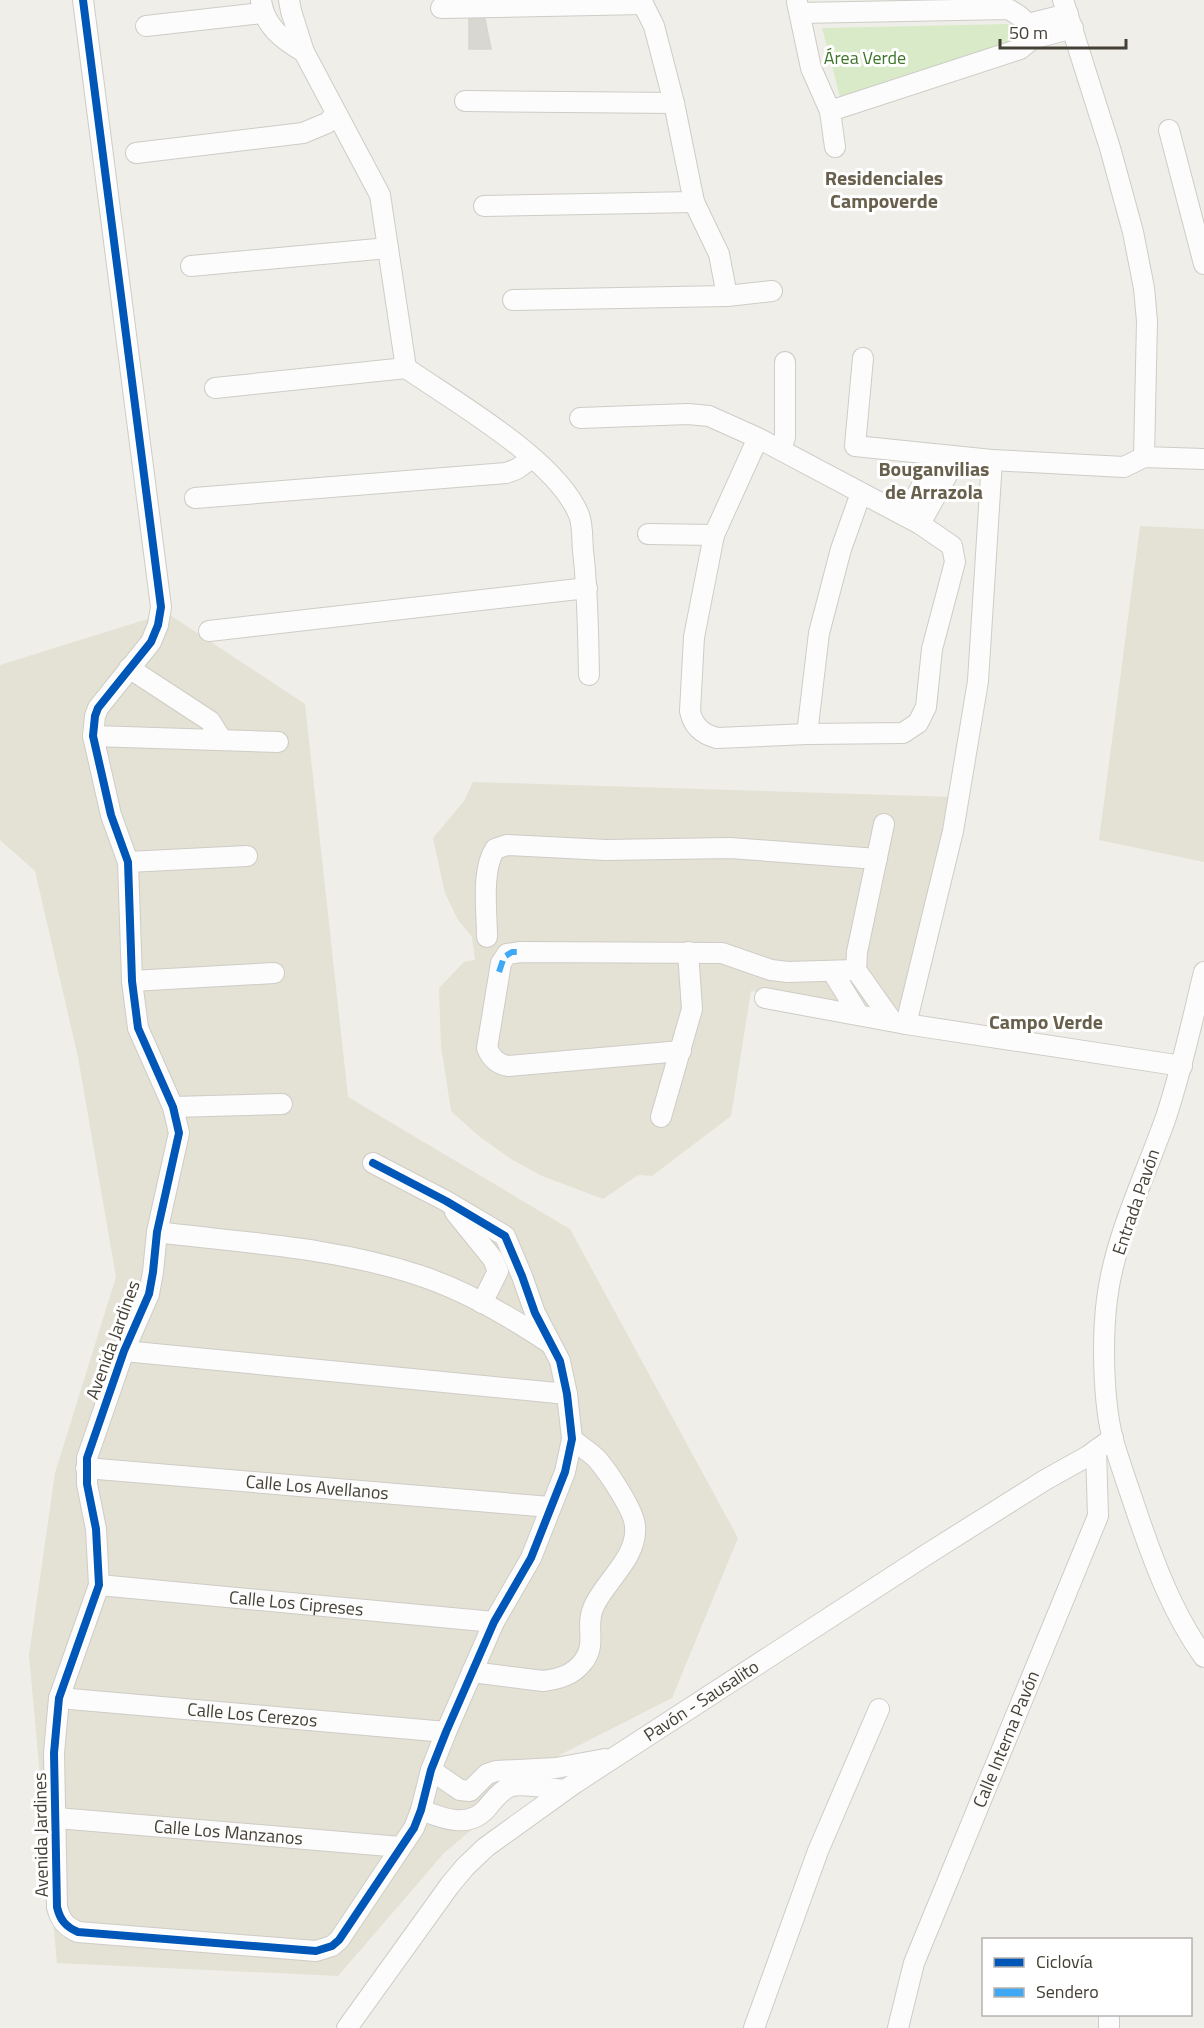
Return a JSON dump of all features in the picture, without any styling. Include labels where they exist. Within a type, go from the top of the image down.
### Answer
[{"type":"street","name":"Avenida Jardines","points":[[83,0],[161,607],[158,625],[151,642],[104,700],[95,716],[93,736],[111,815],[128,862],[132,981],[138,1028],[173,1107],[179,1133],[157,1232],[149,1294],[124,1351],[87,1458],[87,1484],[96,1529],[99,1585],[59,1698],[54,1753],[57,1907],[66,1926],[78,1932],[316,1951],[332,1946],[345,1934],[401,1847]]},
{"type":"street","points":[[289,0],[304,52],[380,195],[406,368]]},
{"type":"street","points":[[441,8],[641,2],[654,26],[674,103],[694,202],[719,254],[727,296]]},
{"type":"street","points":[[146,26],[262,6],[273,29],[287,42],[304,52]]},
{"type":"street","points":[[835,147],[830,111],[812,68],[798,6],[1008,9],[1017,13],[1030,31]]},
{"type":"street","points":[[830,111],[1020,49],[1030,31],[1068,14],[1110,148],[1133,232],[1144,288],[1147,321],[1144,457]]},
{"type":"street","points":[[465,100],[674,103]]},
{"type":"street","points":[[136,153],[303,133],[327,123],[336,114]]},
{"type":"street","points":[[1169,130],[1204,264]]},
{"type":"street","points":[[484,206],[694,202]]},
{"type":"street","points":[[191,266],[388,248]]},
{"type":"street","points":[[513,300],[727,296],[772,291]]},
{"type":"street","points":[[862,358],[855,446],[992,460],[1124,467],[1144,457],[1204,459]]},
{"type":"street","points":[[781,449],[785,437],[784,362]]},
{"type":"street","points":[[215,388],[406,368],[507,437],[552,474],[568,494],[580,517],[587,588],[589,675]]},
{"type":"street","points":[[580,418],[688,414],[709,416],[758,438],[781,449],[913,520],[952,546],[955,562],[932,649],[926,707],[918,723],[903,733],[717,738],[704,734],[691,718],[694,637],[714,535],[758,438]]},
{"type":"street","points":[[913,520],[948,456]]},
{"type":"street","points":[[195,498],[506,473],[517,469],[532,458]]},
{"type":"street","points":[[899,1022],[953,831],[978,681],[992,460]]},
{"type":"street","points":[[807,734],[819,633],[841,549],[861,493]]},
{"type":"street","points":[[648,534],[714,535]]},
{"type":"street","points":[[209,631],[587,588]]},
{"type":"street","points":[[129,668],[210,721],[222,740]]},
{"type":"street","points":[[93,736],[278,742]]},
{"type":"street","points":[[884,824],[857,952],[856,970],[899,1022]]},
{"type":"street","points":[[487,937],[489,858],[495,849],[507,845],[606,850],[730,848],[877,859]]},
{"type":"street","points":[[128,862],[247,856]]},
{"type":"street","points":[[681,1051],[508,1066],[498,1064],[491,1057],[487,1048],[499,972],[504,957],[512,952],[722,952],[771,970],[788,972],[856,970]]},
{"type":"street","points":[[661,1117],[692,1009],[688,952]]},
{"type":"street","points":[[832,971],[859,1015]]},
{"type":"street","name":"Entrada Pavón","points":[[1204,972],[1182,1066],[1120,1245],[1107,1299],[1105,1334],[1106,1377],[1113,1438],[1145,1537],[1167,1594],[1204,1657]]},
{"type":"street","points":[[132,981],[274,973]]},
{"type":"street","points":[[765,998],[899,1022],[1182,1066]]},
{"type":"street","points":[[173,1107],[282,1104]]},
{"type":"street","points":[[373,1163],[446,1201],[505,1236],[519,1266],[535,1313],[560,1361],[567,1394],[572,1439],[565,1472],[531,1558],[494,1622],[446,1732],[414,1828],[401,1847]]},
{"type":"street","points":[[446,1201],[493,1259],[498,1271],[482,1303]]},
{"type":"street","points":[[157,1232],[334,1254],[420,1275],[511,1318],[550,1343]]},
{"type":"street","points":[[124,1351],[567,1394]]},
{"type":"street","name":"Pavón - Sausalito","points":[[347,2028],[465,1866],[486,1847],[570,1786],[939,1547],[1113,1438]]},
{"type":"street","points":[[472,1672],[543,1681],[554,1680],[573,1671],[587,1656],[591,1646],[590,1621],[593,1608],[631,1550],[636,1532],[633,1514],[597,1459],[572,1439]]},
{"type":"street","name":"Calle Interna Pavón","points":[[898,2028],[914,1963],[1098,1516],[1096,1450]]},
{"type":"street","name":"Calle Los Avellanos","points":[[86,1468],[550,1507]]},
{"type":"street","name":"Calle Los Cipreses","points":[[99,1585],[494,1622]]},
{"type":"street","name":"Calle Los Cerezos","points":[[59,1698],[446,1732]]},
{"type":"street","points":[[754,2028],[818,1851],[879,1709]]},
{"type":"street","points":[[429,1779],[460,1790],[470,1791],[487,1774],[506,1769],[556,1768],[614,1758]]},
{"type":"street","points":[[556,1768],[570,1786]]},
{"type":"street","points":[[421,1810],[443,1818],[472,1820],[510,1786],[570,1786]]},
{"type":"street","points":[[532,1786],[542,1800],[543,1806]]},
{"type":"street","name":"Calle Los Manzanos","points":[[57,1818],[401,1847]]},
{"type":"shaded area","points":[[1140,526],[1204,529],[1204,862],[1099,840]]},
{"type":"shaded area","points":[[167,613],[305,704],[348,1097],[570,1229],[738,1538],[672,1698],[560,1755],[444,1853],[338,1976],[57,1963],[29,1655],[55,1473],[116,1277],[78,1057],[35,871],[0,840],[0,665]]},
{"type":"shaded area","points":[[473,782],[954,797],[903,1010],[751,991],[731,1116],[652,1176],[638,1175],[603,1199],[542,1176],[511,1159],[480,1137],[451,1111],[441,1046],[439,988],[464,962],[475,960],[472,937],[458,920],[445,893],[433,838],[464,801]]},
{"type":"green space","name":"Área Verde","points":[[1009,24],[1015,26],[1022,40],[1013,51],[840,97],[822,28]]},
{"type":"building","points":[[469,19],[485,19],[491,49],[469,49]]},
{"type":"marked path","points":[[499,972],[504,957],[512,952],[521,952]]},
{"type":"cycle path","points":[[83,0],[161,607],[158,625],[151,642],[98,708],[93,736],[111,815],[128,862],[132,981],[138,1028],[173,1107],[179,1133],[157,1232],[149,1294],[124,1351],[87,1458],[87,1484],[96,1529],[99,1585],[59,1698],[54,1753],[57,1907],[64,1922],[78,1932],[316,1951],[332,1946],[339,1940],[414,1828],[431,1770],[446,1732],[494,1622],[531,1558],[565,1472],[572,1439],[567,1394],[560,1361],[535,1313],[505,1236],[446,1201],[373,1163]]},
{"type":"district","name":"Residenciales Campoverde","points":[[884,190]]},
{"type":"district","name":"Bouganvilias de Arrazola","points":[[934,480]]},
{"type":"district","name":"Campo Verde","points":[[1046,1022]]}]
